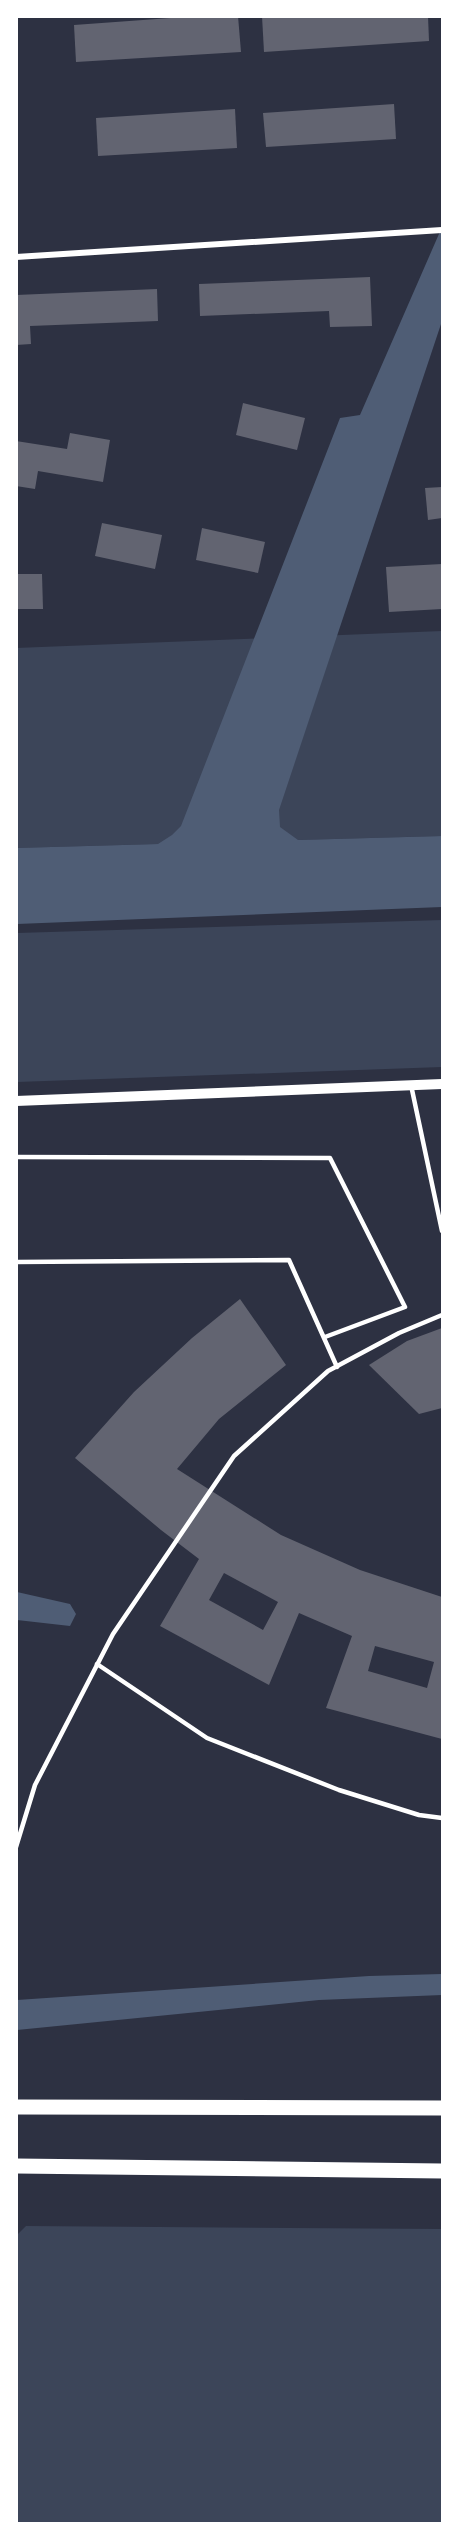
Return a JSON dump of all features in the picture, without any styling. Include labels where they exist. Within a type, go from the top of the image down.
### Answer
[{"type":"main road","points":[[16,2107],[442,2108]]},
{"type":"main road","points":[[16,2166],[442,2170]]},
{"type":"street","points":[[16,257],[442,230]]},
{"type":"street","points":[[16,1101],[442,1084]]},
{"type":"lane","points":[[411,1085],[442,1231]]},
{"type":"lane","points":[[16,1157],[330,1158],[405,1307],[325,1337]]},
{"type":"lane","points":[[16,1262],[289,1260],[337,1367]]},
{"type":"lane","points":[[16,1847],[35,1785],[112,1634],[234,1456],[328,1371],[399,1332],[442,1315]]},
{"type":"lane","points":[[97,1664],[207,1738],[339,1790],[419,1815],[442,1818]]},
{"type":"shaded area","points":[[442,227],[442,321],[279,810],[280,827],[298,840],[442,836],[442,907],[17,924],[16,848],[158,844],[181,826],[340,418],[360,415]]},
{"type":"shaded area","points":[[442,631],[442,836],[17,848],[16,648]]},
{"type":"shaded area","points":[[442,920],[442,1067],[17,1082],[17,933]]},
{"type":"shaded area","points":[[17,1592],[70,1604],[76,1614],[70,1626],[17,1620]]},
{"type":"shaded area","points":[[442,1974],[442,1995],[319,2000],[17,2030],[17,2000],[369,1976]]},
{"type":"shaded area","points":[[26,2226],[442,2229],[442,2523],[17,2523],[16,2236]]},
{"type":"building","points":[[198,16],[238,16],[241,52],[76,62],[74,25]]},
{"type":"building","points":[[262,16],[428,16],[429,41],[264,52]]},
{"type":"building","points":[[394,104],[396,139],[266,147],[263,113]]},
{"type":"building","points":[[235,109],[237,148],[98,156],[96,118]]},
{"type":"building","points":[[370,277],[372,326],[330,327],[329,311],[200,316],[199,284]]},
{"type":"building","points":[[157,289],[158,321],[30,326],[31,344],[16,345],[16,295]]},
{"type":"building","points":[[243,403],[305,418],[297,450],[236,435]]},
{"type":"building","points":[[70,433],[110,440],[103,482],[38,471],[35,489],[16,486],[16,441],[67,449]]},
{"type":"building","points":[[442,487],[442,518],[428,520],[425,488]]},
{"type":"building","points":[[102,523],[162,535],[155,569],[95,556]]},
{"type":"building","points":[[202,528],[265,542],[258,573],[196,560]]},
{"type":"building","points":[[442,564],[442,609],[389,612],[386,567]]},
{"type":"building","points":[[16,574],[42,574],[43,609],[16,609]]},
{"type":"building","points":[[240,1299],[286,1365],[219,1419],[177,1469],[281,1535],[360,1570],[442,1597],[442,1739],[326,1708],[352,1636],[299,1613],[269,1685],[160,1626],[199,1559],[75,1458],[134,1392],[192,1338]],"holes":[[[224,1573],[278,1602],[263,1630],[209,1600]],[[375,1646],[434,1662],[427,1688],[368,1671]]]},
{"type":"building","points":[[442,1328],[442,1408],[419,1414],[369,1365],[407,1341]]}]
